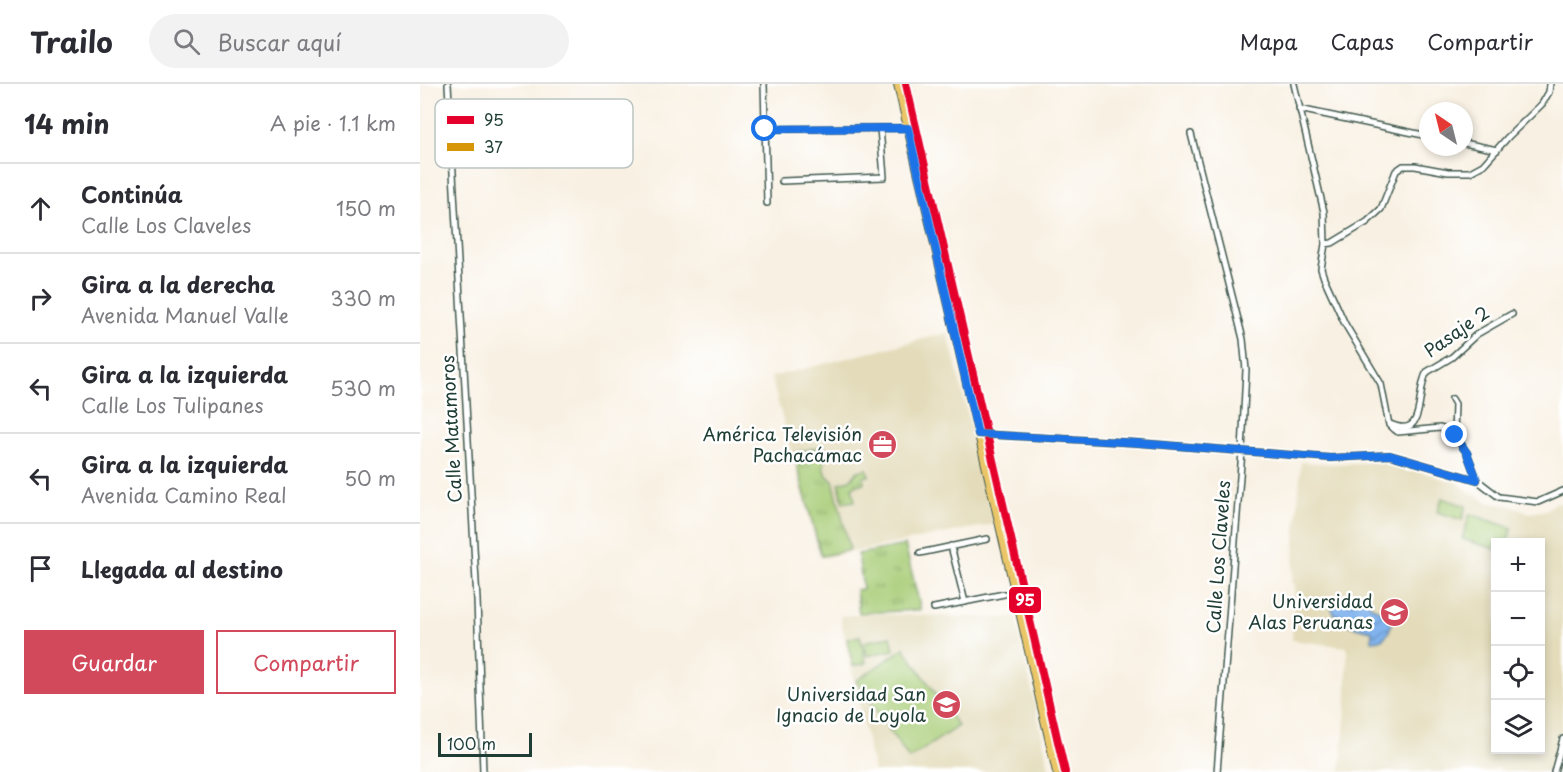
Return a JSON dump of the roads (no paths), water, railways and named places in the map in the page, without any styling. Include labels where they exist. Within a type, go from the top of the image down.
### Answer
[{"type":"main road","points":[[898,84],[928,196]]},
{"type":"main road","points":[[906,84],[928,196],[1057,772]]},
{"type":"main road","points":[[982,434],[1065,772]]},
{"type":"street","name":"Calle Matamoros","points":[[448,84],[449,99]]},
{"type":"street","points":[[764,84],[767,203]]},
{"type":"street","points":[[1294,84],[1324,212],[1325,244],[1322,269],[1324,278],[1345,324],[1381,384],[1388,424],[1398,432],[1440,428],[1454,434],[1467,453],[1477,480]]},
{"type":"street","points":[[1325,244],[1332,243],[1367,222],[1380,209],[1396,171],[1403,166],[1415,165],[1448,172],[1470,172],[1483,165],[1542,104],[1549,92],[1550,84]]},
{"type":"street","points":[[1299,109],[1419,134]]},
{"type":"street","points":[[782,181],[884,177],[880,128]]},
{"type":"street","points":[[765,129],[908,128]]},
{"type":"street","name":"Calle Los Claveles","points":[[1191,134],[1243,339],[1246,370],[1242,451],[1217,772]]},
{"type":"street","points":[[1473,145],[1497,150]]},
{"type":"street","name":"Calle Matamoros","points":[[453,168],[477,588],[483,772]]},
{"type":"street","name":"Pasaje 2","points":[[1388,424],[1400,428],[1413,423],[1419,416],[1420,395],[1427,372],[1452,357],[1477,334],[1512,314]]},
{"type":"street","points":[[1452,399],[1455,404],[1454,434]]},
{"type":"street","points":[[982,434],[1139,443],[1330,458],[1390,455],[1477,480],[1499,497],[1533,502],[1542,501],[1563,491]]},
{"type":"street","points":[[920,554],[987,539]]},
{"type":"street","points":[[951,546],[965,602]]},
{"type":"street","points":[[934,608],[1005,594]]},
{"type":"street","points":[[1554,772],[1563,740]]},
{"type":"water","points":[[1336,596],[1368,600],[1371,606],[1390,617],[1389,630],[1385,637],[1372,641],[1372,631],[1342,622],[1331,606],[1332,599]]},
{"type":"place","name":"América Televisión Pachacámac","points":[[883,445]]},
{"type":"place","name":"Universidad Alas Peruanas","points":[[1394,612]]},
{"type":"place","name":"Universidad San Ignacio de Loyola","points":[[947,705]]}]
